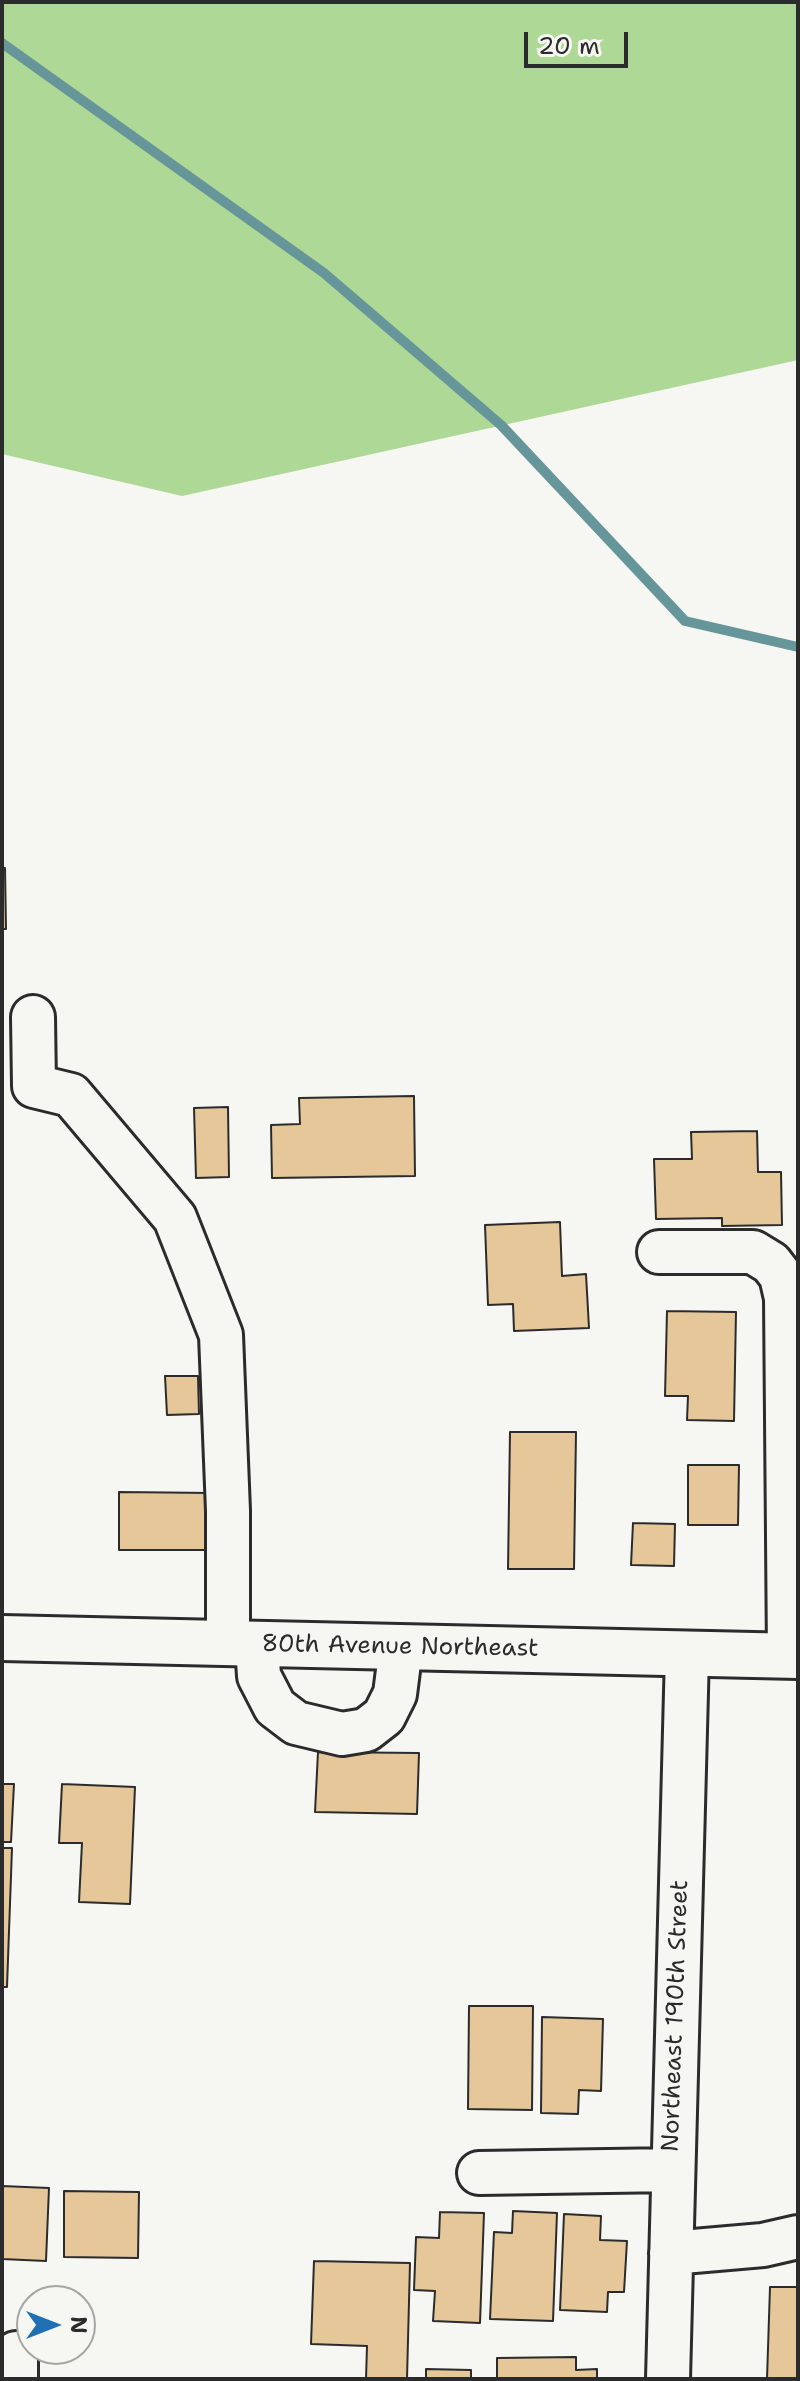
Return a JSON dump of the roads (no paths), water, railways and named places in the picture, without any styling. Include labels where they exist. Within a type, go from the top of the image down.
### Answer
[{"type":"main road","name":"80th Avenue Northeast","points":[[2,1638],[793,1656]]},
{"type":"street","points":[[33,1017],[34,1086],[71,1095],[175,1218],[221,1335],[228,1511],[243,1643],[275,1707],[296,1723],[342,1734],[366,1730],[384,1716],[395,1694],[401,1647]]},
{"type":"street","points":[[659,1252],[753,1252],[771,1263],[781,1276],[786,1298],[793,1656]]},
{"type":"street","name":"Northeast 190th Street","points":[[668,2379],[687,1654]]},
{"type":"street","points":[[479,2173],[672,2170]]},
{"type":"street","points":[[671,2253],[763,2245],[798,2237]]},
{"type":"waterway","points":[[2,43],[324,273],[501,425],[685,621],[798,647]]}]
